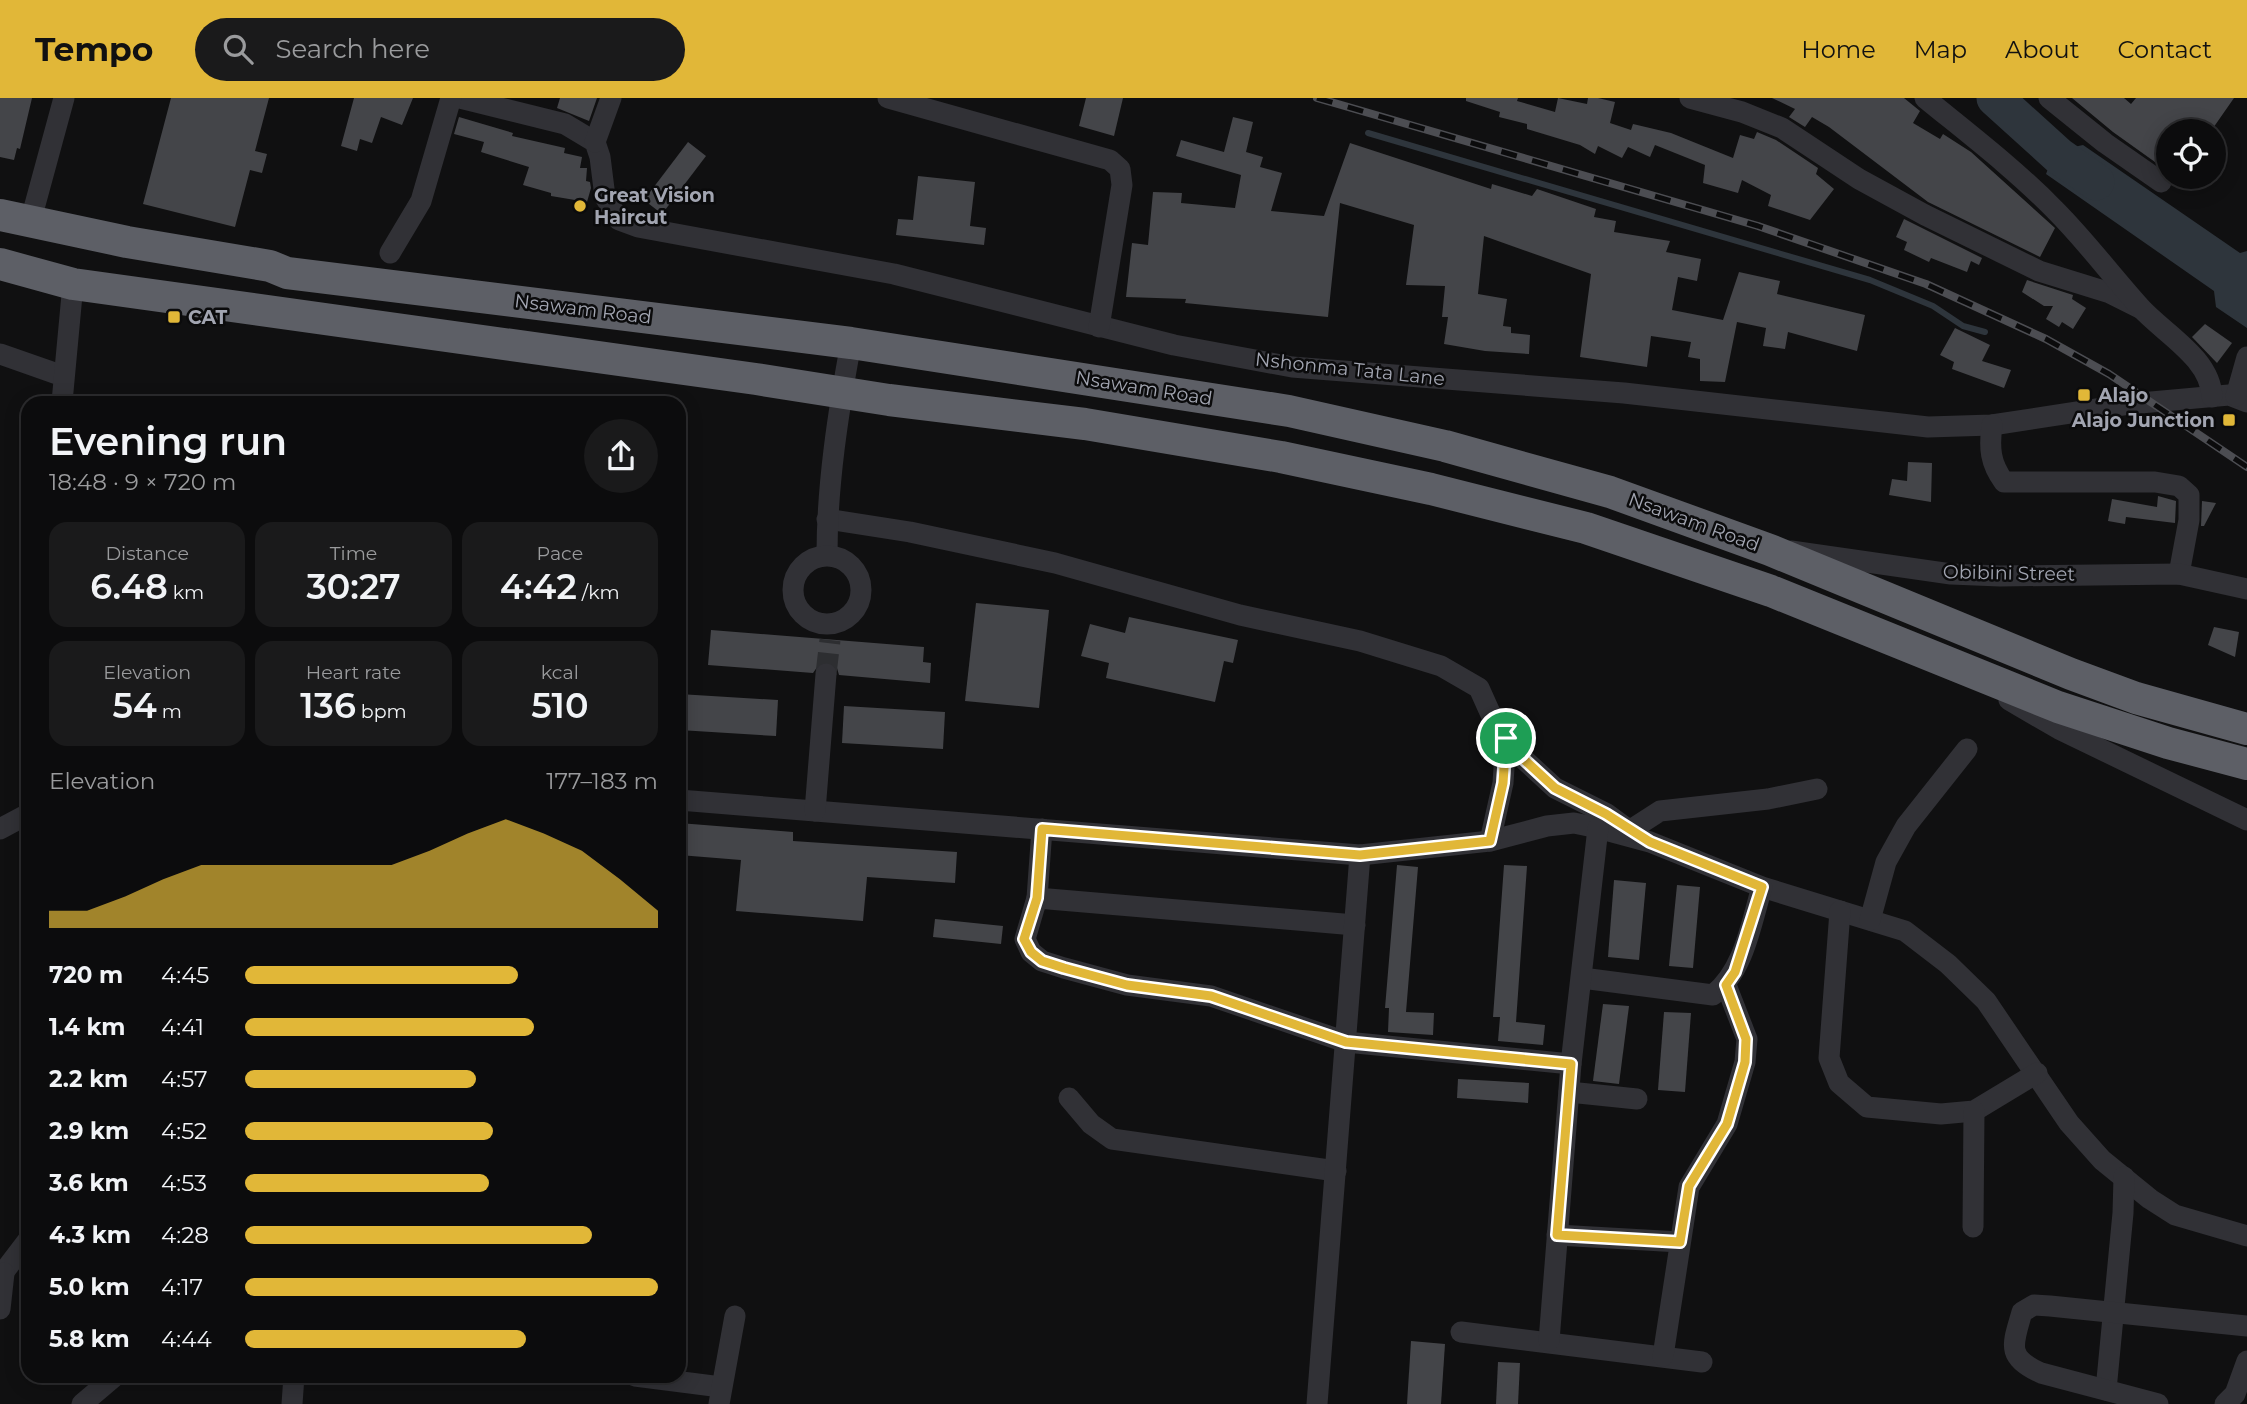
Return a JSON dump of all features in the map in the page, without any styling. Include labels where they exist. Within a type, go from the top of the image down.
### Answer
[{"type":"highway","name":"Nsawam Road","points":[[0,215],[30,223],[270,266],[287,273],[851,343],[1289,411],[1446,446],[1610,492],[1770,550],[2071,674],[2136,698],[2247,729]]},
{"type":"highway","name":"Nsawam Road","points":[[0,264],[73,284],[842,393],[1084,424],[1281,457],[1432,489],[1586,528],[1771,591],[2058,707],[2168,743],[2247,764]]},
{"type":"street","points":[[30,223],[64,98]]},
{"type":"street","points":[[390,254],[421,201],[452,98]]},
{"type":"street","points":[[460,98],[565,124],[595,142],[611,98]]},
{"type":"street","points":[[888,98],[1110,160],[1120,169],[1122,185],[1099,327]]},
{"type":"street","points":[[1690,98],[1742,112],[1782,128],[1859,179],[1925,215],[2039,271],[2110,293],[2140,308]]},
{"type":"street","points":[[1925,98],[2053,207],[2084,239],[2140,308],[2202,368],[2212,387],[2212,397]]},
{"type":"street","points":[[2049,98],[2105,143],[2156,179]]},
{"type":"street","name":"Nshonma Tata Lane","points":[[595,142],[600,157],[604,197],[619,220],[638,227],[894,274],[1099,327],[1292,367],[1625,393],[1928,427],[1992,425],[2103,407],[2212,397],[2241,399]]},
{"type":"street","points":[[62,396],[73,284]]},
{"type":"street","points":[[827,555],[827,519],[842,393],[851,343]]},
{"type":"street","points":[[0,354],[12,355],[63,376]]},
{"type":"street","points":[[2241,399],[2247,357]]},
{"type":"street","points":[[1992,425],[1989,449],[1995,470],[2004,482],[2155,482],[2179,486],[2189,495],[2189,520],[2179,574]]},
{"type":"street","points":[[827,519],[910,532],[1055,563],[1240,615],[1360,641],[1441,666],[1479,688],[1492,717],[1517,753],[1555,788],[1606,814],[1629,831],[1762,887],[1905,931],[1948,964],[1986,1001],[2069,1123],[2102,1160],[2175,1214],[2247,1236]]},
{"type":"street","name":"Obibini Street","points":[[1770,550],[1822,553],[1951,574],[2179,574],[2247,589]]},
{"type":"street","points":[[827,555],[841,558],[853,567],[860,580],[861,595],[856,609],[831,632],[799,610],[793,593],[796,574],[809,561],[827,555]]},
{"type":"street","points":[[1950,665],[2059,729],[2247,820]]},
{"type":"street","points":[[815,811],[826,674]]},
{"type":"street","points":[[1490,841],[1503,783],[1506,738]]},
{"type":"street","points":[[1870,920],[1886,862],[1899,838],[1937,783],[1967,749]]},
{"type":"street","points":[[1629,831],[1660,811],[1769,799],[1817,789]]},
{"type":"street","points":[[686,801],[1360,855],[1490,841],[1547,826],[1574,823],[1650,842]]},
{"type":"street","points":[[0,829],[21,818]]},
{"type":"street","points":[[1549,1341],[1571,1064],[1598,828]]},
{"type":"street","points":[[1042,829],[1037,898],[1024,939],[1031,952],[1042,961],[1127,985],[1211,996],[1346,1042],[1571,1064]]},
{"type":"street","points":[[1317,1404],[1360,855]]},
{"type":"street","points":[[1582,978],[1713,995],[1726,985],[1735,972],[1762,887]]},
{"type":"street","points":[[1037,898],[1355,925]]},
{"type":"street","points":[[1840,911],[1829,1058],[1839,1083],[1867,1107],[1941,1114],[1974,1111],[2037,1073]]},
{"type":"street","points":[[1663,1356],[1689,1186],[1727,1124],[1745,1062],[1746,1039],[1726,985]]},
{"type":"street","points":[[1569,1092],[1637,1099]]},
{"type":"street","points":[[1069,1098],[1091,1124],[1112,1139],[1336,1171]]},
{"type":"street","points":[[1973,1227],[1974,1111]]},
{"type":"street","points":[[2106,1390],[2124,1177]]},
{"type":"street","points":[[1557,1235],[1680,1242]]},
{"type":"street","points":[[0,1310],[2,1275],[21,1249]]},
{"type":"street","points":[[2158,1404],[2025,1367],[2016,1357],[2013,1345],[2022,1312],[2034,1305],[2247,1326]]},
{"type":"street","points":[[666,1383],[720,1395],[736,1316]]},
{"type":"street","points":[[1461,1332],[1702,1362]]},
{"type":"street","points":[[2225,1404],[2235,1394],[2247,1361]]},
{"type":"street","points":[[82,1404],[107,1383]]},
{"type":"street","points":[[292,1404],[294,1383]]},
{"type":"shaded area","points":[[2083,145],[2240,253],[2247,251],[2247,328],[2216,307],[2214,291],[2046,174],[2055,151]]},
{"type":"building","points":[[0,98],[32,98],[20,149],[17,148],[14,160],[0,157]]},
{"type":"building","points":[[171,98],[269,98],[255,151],[267,154],[262,173],[250,170],[235,227],[143,204]]},
{"type":"building","points":[[354,98],[413,98],[402,125],[381,117],[372,143],[360,139],[357,151],[341,146]]},
{"type":"building","points":[[560,98],[597,98],[589,121],[557,108]]},
{"type":"building","points":[[1086,98],[1123,98],[1114,136],[1079,126]]},
{"type":"building","points":[[1466,98],[1518,98],[1517,101],[1555,112],[1558,98],[1587,104],[1588,98],[1598,98],[1615,102],[1610,123],[1631,130],[1633,124],[1671,133],[1733,158],[1740,135],[1754,139],[1757,132],[1776,140],[1818,168],[1816,174],[1834,189],[1810,220],[1768,206],[1771,195],[1742,180],[1738,193],[1703,183],[1705,165],[1655,145],[1650,157],[1628,147],[1622,158],[1598,146],[1595,154],[1580,145],[1527,129],[1527,124],[1499,117],[1500,112],[1466,101]]},
{"type":"building","points":[[1772,98],[1904,98],[1920,111],[1913,123],[1940,139],[1943,134],[1971,152],[2055,228],[2040,257],[1928,202],[1829,127],[1812,117],[1805,127],[1789,117],[1795,109]]},
{"type":"building","points":[[2072,98],[2124,98],[2131,104],[2136,98],[2234,98],[2219,119],[2156,119],[2156,163]]},
{"type":"building","points":[[459,117],[513,133],[512,136],[565,148],[564,153],[582,157],[580,168],[587,168],[586,181],[590,182],[591,188],[587,202],[551,196],[551,193],[523,185],[529,167],[481,152],[484,142],[454,134]]},
{"type":"building","points":[[1233,117],[1253,122],[1246,152],[1263,157],[1260,167],[1282,173],[1271,211],[1324,216],[1350,143],[1491,189],[1492,184],[1532,196],[1537,189],[1596,209],[1594,217],[1616,221],[1614,232],[1670,241],[1666,252],[1701,259],[1697,281],[1678,277],[1672,310],[1723,320],[1739,272],[1780,281],[1777,294],[1865,315],[1857,351],[1788,332],[1785,349],[1763,346],[1766,328],[1737,322],[1725,382],[1700,381],[1700,359],[1688,357],[1691,342],[1651,336],[1647,367],[1580,357],[1591,274],[1484,236],[1478,294],[1507,299],[1503,326],[1511,327],[1511,333],[1530,335],[1529,354],[1485,351],[1444,344],[1448,317],[1442,317],[1445,286],[1406,285],[1414,225],[1340,203],[1328,317],[1185,303],[1186,299],[1126,297],[1132,243],[1148,245],[1153,192],[1182,193],[1181,203],[1235,208],[1241,175],[1176,156],[1181,140],[1224,152]]},
{"type":"building","points":[[688,142],[706,156],[662,214],[644,200]]},
{"type":"building","points":[[918,176],[975,182],[970,226],[986,228],[984,245],[896,235],[898,219],[913,220]]},
{"type":"building","points":[[1904,219],[1982,258],[1979,265],[1971,261],[1967,272],[1931,258],[1929,262],[1904,250],[1907,242],[1896,237]]},
{"type":"building","points":[[2027,280],[2073,295],[2072,299],[2086,308],[2073,329],[2062,322],[2059,327],[2046,319],[2053,306],[2044,306],[2022,292]]},
{"type":"building","points":[[2205,324],[2232,343],[2217,363],[2192,337]]},
{"type":"building","points":[[1955,328],[1990,345],[1982,361],[2011,370],[2004,388],[1952,369],[1954,362],[1940,355]]},
{"type":"building","points":[[1908,462],[1932,463],[1931,502],[1889,495],[1892,479],[1907,481]]},
{"type":"building","points":[[2158,496],[2176,501],[2175,523],[2126,517],[2125,524],[2108,521],[2112,499],[2157,507]]},
{"type":"building","points":[[2202,501],[2216,503],[2204,526],[2201,526]]},
{"type":"building","points":[[976,603],[1049,610],[1039,708],[965,701]]},
{"type":"building","points":[[1129,617],[1238,640],[1233,663],[1224,661],[1215,702],[1106,678],[1109,663],[1081,656],[1090,624],[1125,633]]},
{"type":"building","points":[[2214,627],[2239,632],[2235,657],[2208,645]]},
{"type":"building","points":[[711,630],[924,647],[923,662],[931,663],[930,683],[839,675],[837,668],[828,661],[820,663],[813,673],[708,665]]},
{"type":"building","points":[[686,694],[778,700],[776,736],[686,730]]},
{"type":"building","points":[[844,706],[945,712],[943,749],[842,743]]},
{"type":"building","points":[[686,824],[793,832],[793,841],[957,852],[955,883],[867,877],[863,921],[736,911],[741,860],[686,856]]},
{"type":"building","points":[[1397,865],[1418,867],[1406,1012],[1434,1013],[1433,1035],[1388,1032],[1389,1008],[1385,1008]]},
{"type":"building","points":[[1504,865],[1527,866],[1516,1022],[1545,1025],[1543,1045],[1498,1041],[1500,1017],[1493,1017]]},
{"type":"building","points":[[1614,880],[1646,883],[1639,960],[1608,957]]},
{"type":"building","points":[[1677,885],[1700,887],[1693,968],[1669,966]]},
{"type":"building","points":[[935,919],[1003,926],[1001,944],[933,937]]},
{"type":"building","points":[[1603,1004],[1629,1006],[1619,1084],[1593,1081]]},
{"type":"building","points":[[1664,1012],[1691,1013],[1685,1092],[1658,1090]]},
{"type":"building","points":[[1458,1079],[1529,1083],[1528,1103],[1457,1098]]},
{"type":"building","points":[[1411,1341],[1445,1344],[1441,1404],[1407,1404]]},
{"type":"building","points":[[1498,1362],[1520,1363],[1518,1404],[1496,1404]]},
{"type":"waterway","points":[[1995,98],[2059,156],[2096,182]]},
{"type":"waterway","points":[[1368,133],[1870,280],[1933,306],[1963,326],[1985,332]]},
{"type":"tunnel","points":[[826,674],[830,640]]},
{"type":"railway","points":[[1317,98],[1758,226],[1926,284],[2046,339],[2109,374],[2247,467]]},
{"type":"place","name":"Great Vision Haircut","points":[[580,206]]},
{"type":"place","name":"CAT","points":[[174,317]]},
{"type":"place","name":"Alajo","points":[[2084,395]]},
{"type":"place","name":"Alajo Junction","points":[[2229,420]]},
{"type":"route","points":[[1506,738],[1517,753],[1555,788],[1606,814],[1650,842],[1762,887],[1735,972],[1726,985],[1746,1039],[1745,1062],[1727,1124],[1689,1186],[1680,1242],[1557,1235],[1571,1064],[1346,1042],[1211,996],[1127,985],[1042,961],[1031,952],[1024,939],[1037,898],[1042,829],[1360,855],[1490,841],[1503,783],[1506,738]]}]
